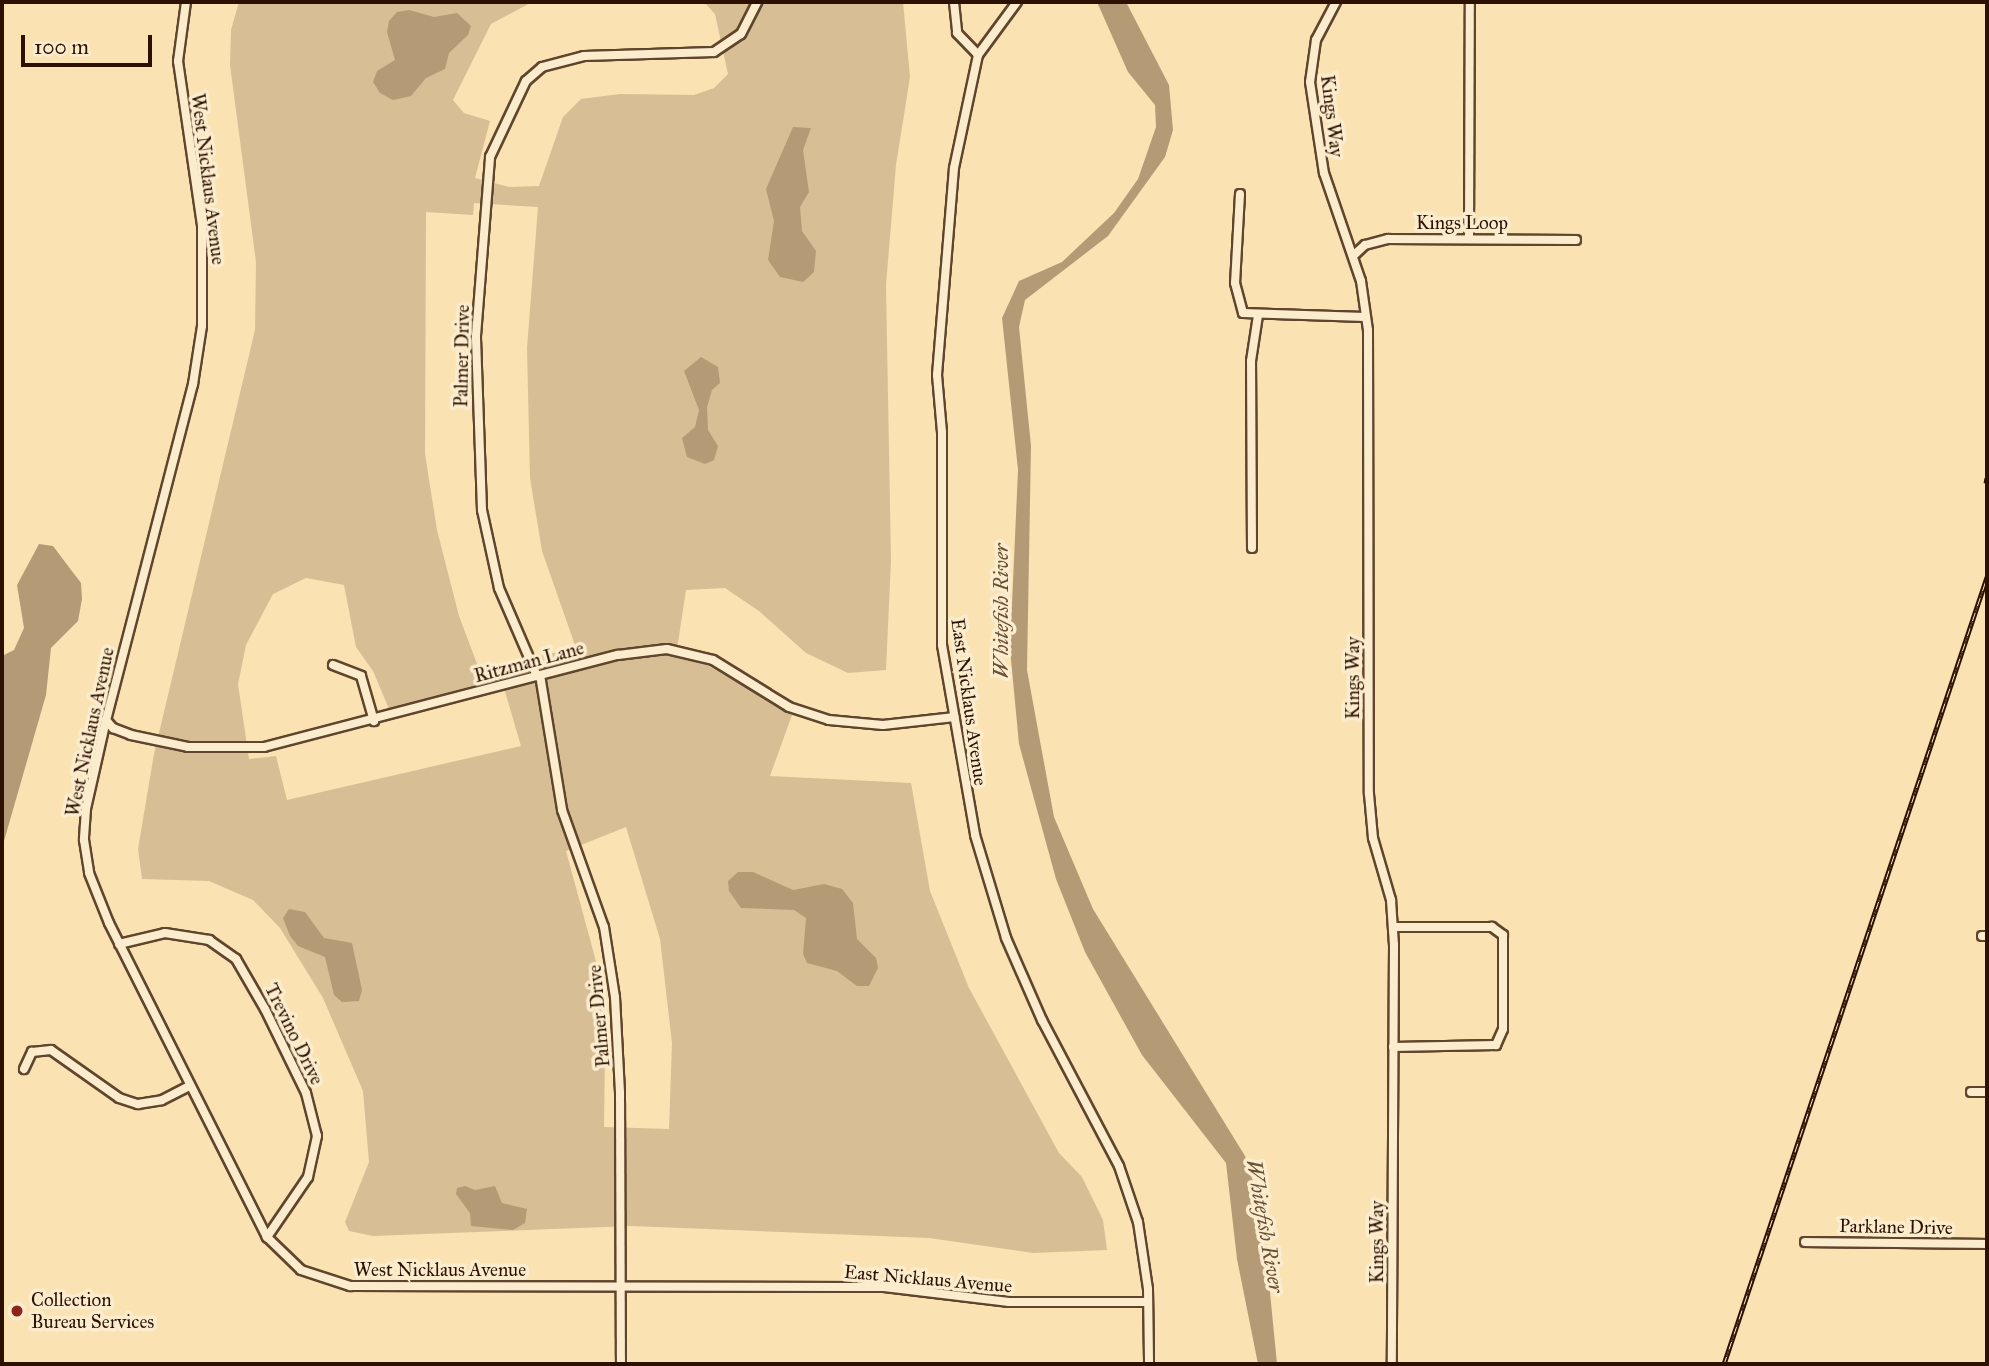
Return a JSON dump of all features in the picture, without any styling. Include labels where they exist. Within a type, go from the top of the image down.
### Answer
[{"type":"street","name":"West Nicklaus Avenue","points":[[186,2],[178,61],[202,226],[202,326],[193,384],[106,720],[86,809],[84,840],[96,893],[119,944],[267,1237],[302,1270],[350,1286],[621,1285]]},
{"type":"street","name":"Palmer Drive","points":[[621,1364],[620,1093],[610,961],[598,904],[562,810],[538,675],[499,588],[486,538],[477,452],[476,336],[490,157],[526,81],[564,58],[714,52],[741,34],[757,2]]},
{"type":"street","points":[[954,2],[957,33],[978,55]]},
{"type":"street","name":"East Nicklaus Avenue","points":[[1017,2],[978,55],[954,168],[937,375],[942,432],[940,622],[975,835],[1002,928],[1037,1010],[1123,1177],[1144,1251],[1149,1364]]},
{"type":"street","name":"Kings Way","points":[[1336,2],[1313,50],[1311,93],[1324,173],[1353,256],[1365,317],[1370,803],[1373,838],[1389,889],[1393,927],[1392,1364]]},
{"type":"street","points":[[1469,237],[1470,2]]},
{"type":"street","points":[[1240,194],[1236,295],[1243,313],[1365,317]]},
{"type":"street","name":"Kings Loop","points":[[1353,256],[1380,240],[1469,237],[1576,240]]},
{"type":"street","points":[[1252,548],[1251,361],[1258,315]]},
{"type":"street","name":"Ritzman Lane","points":[[106,720],[113,729],[158,741],[232,749],[286,744],[618,655],[667,649],[713,660],[789,707],[829,720],[883,725],[955,717]]},
{"type":"street","points":[[333,665],[361,676],[374,721]]},
{"type":"street","points":[[1393,927],[1500,930],[1503,1029],[1496,1045],[1393,1047]]},
{"type":"street","name":"Trevino Drive","points":[[119,944],[166,933],[209,940],[236,959],[264,1009],[306,1093],[317,1136],[308,1177],[267,1237]]},
{"type":"street","points":[[24,1069],[32,1052],[51,1050],[119,1098],[138,1104],[162,1100],[190,1086]]},
{"type":"street","points":[[1971,1092],[1987,1092]]},
{"type":"street","name":"Parklane Drive","points":[[1805,1242],[1987,1244]]},
{"type":"street","name":"East Nicklaus Avenue","points":[[621,1285],[884,1287],[1009,1302],[1148,1303]]},
{"type":"shaded area","points":[[239,2],[532,2],[491,24],[453,100],[464,113],[490,121],[475,178],[509,187],[539,186],[563,117],[581,99],[620,94],[694,95],[714,88],[728,74],[715,14],[704,2],[903,2],[910,77],[896,165],[886,285],[891,561],[886,670],[848,673],[806,653],[759,611],[725,588],[686,590],[676,656],[707,665],[792,715],[770,776],[911,783],[930,891],[969,988],[1059,1153],[1082,1177],[1103,1220],[1107,1250],[1033,1253],[929,1238],[631,1226],[373,1236],[349,1231],[345,1222],[369,1162],[363,1091],[323,998],[280,928],[253,900],[209,881],[142,879],[138,849],[154,754],[255,330],[256,262],[230,65],[231,30]],"holes":[[[474,203],[538,207],[527,348],[530,478],[542,551],[576,648],[479,669],[459,616],[437,530],[425,454],[426,212],[473,215]],[[306,578],[344,585],[356,647],[373,671],[389,709],[501,678],[521,746],[287,800],[276,756],[249,759],[238,684],[246,645],[273,594]],[[626,827],[660,939],[672,1043],[669,1129],[604,1127],[605,1051],[597,965],[566,851]]]},
{"type":"shaded area","points":[[1097,2],[1126,2],[1169,85],[1173,130],[1165,157],[1108,236],[1025,300],[1019,327],[1031,446],[1027,670],[1054,817],[1093,909],[1245,1156],[1262,1211],[1277,1364],[1258,1364],[1237,1259],[1226,1163],[1142,1055],[1085,952],[1056,879],[1019,744],[1010,649],[1018,470],[1002,318],[1019,281],[1062,262],[1114,213],[1138,179],[1156,127],[1155,105],[1128,72]]},
{"type":"shaded area","points":[[409,10],[434,17],[457,13],[471,26],[468,35],[449,53],[445,69],[426,78],[411,96],[393,100],[380,93],[373,82],[377,71],[395,60],[387,32],[389,21],[397,12]]},
{"type":"shaded area","points":[[793,127],[811,128],[803,150],[809,192],[800,207],[802,231],[816,251],[814,272],[803,282],[780,277],[768,260],[774,221],[766,189]]},
{"type":"shaded area","points":[[701,357],[718,367],[720,383],[712,390],[707,407],[708,430],[718,446],[714,460],[705,464],[687,457],[682,438],[695,427],[699,410],[684,371]]},
{"type":"shaded area","points":[[39,544],[53,546],[81,583],[82,599],[78,621],[51,648],[46,695],[2,848],[2,656],[14,650],[24,628],[17,585]]},
{"type":"shaded area","points":[[738,872],[753,872],[793,890],[824,884],[842,889],[853,903],[857,939],[876,958],[878,968],[869,986],[857,986],[837,971],[807,963],[803,954],[806,918],[794,910],[741,908],[729,891],[728,881]]},
{"type":"shaded area","points":[[289,909],[305,912],[324,938],[352,943],[362,990],[359,1001],[342,1002],[334,995],[325,957],[298,946],[290,936],[283,918]]},
{"type":"shaded area","points":[[465,1186],[475,1190],[495,1186],[502,1203],[527,1209],[525,1223],[513,1230],[471,1226],[470,1213],[456,1194],[457,1188]]},
{"type":"railway","points":[[1986,483],[1987,478]]},
{"type":"railway","points":[[1724,1364],[1987,577]]},
{"type":"place","name":"Collection Bureau Services","points":[[17,1311]]},
{"type":"water label","name":"Whitefish River","points":[[1001,611]]},
{"type":"water label","name":"Whitefish River","points":[[1265,1226]]}]
